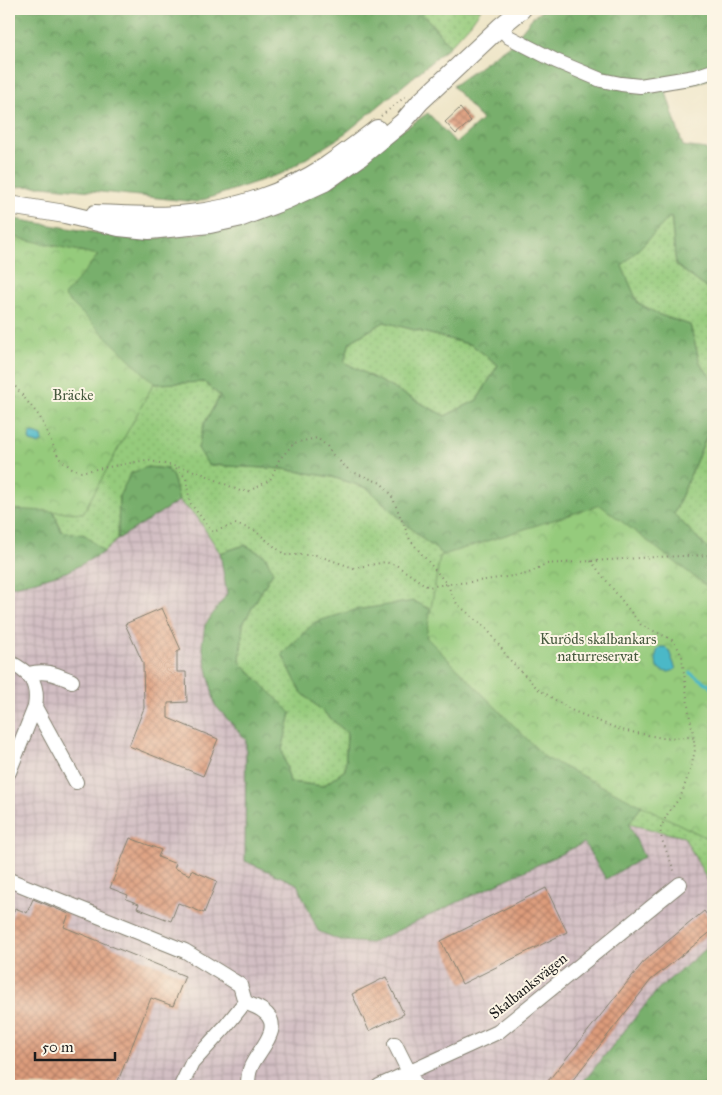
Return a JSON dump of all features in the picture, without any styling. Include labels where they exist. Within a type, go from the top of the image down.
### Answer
[{"type":"main road","points":[[9,205],[65,214],[158,216],[189,215],[255,200],[294,184],[324,168],[398,113],[522,9]]},
{"type":"street","points":[[500,27],[509,37],[556,61],[601,80],[620,84],[640,86],[695,77],[713,71]]},
{"type":"street","points":[[9,662],[29,674],[37,696],[35,707],[9,772]]},
{"type":"street","points":[[29,674],[40,671],[72,682]]},
{"type":"street","points":[[35,707],[76,782]]},
{"type":"street","points":[[9,880],[185,951],[240,985],[245,1002],[264,1011],[272,1025],[266,1043],[249,1069],[248,1086]]},
{"type":"street","name":"Skalbanksvägen","points":[[379,1086],[498,1032],[680,884]]},
{"type":"street","points":[[181,1086],[192,1063],[245,1002]]},
{"type":"street","points":[[395,1044],[416,1086]]},
{"type":"path","points":[[376,120],[412,100]]},
{"type":"path","points":[[9,379],[40,417],[59,458],[80,472],[147,460],[199,472],[240,491],[249,491],[270,480],[279,460],[294,442],[317,438],[350,471],[381,483],[391,494],[410,540],[447,584],[457,604],[487,629],[509,659],[538,689],[573,711],[621,730],[663,738],[694,738]]},
{"type":"path","points":[[175,466],[186,478],[190,503],[213,532],[235,524],[254,530],[285,555],[316,555],[354,568],[385,562],[396,565],[428,587],[527,574],[546,564],[655,556],[713,555]]},
{"type":"path","points":[[592,562],[641,625],[671,640],[677,646],[682,657],[695,750],[681,796],[668,813],[660,829],[662,840],[680,884]]},
{"type":"shaded area","points":[[179,501],[197,517],[220,553],[227,594],[205,624],[215,705],[246,739],[245,861],[297,884],[318,931],[342,941],[628,824],[684,837],[713,890],[713,943],[659,988],[580,1086],[9,1086],[9,587],[69,571],[104,552],[118,539]]},
{"type":"green space","points":[[9,9],[419,9],[450,46],[342,136],[283,173],[197,202],[43,186],[9,187]]},
{"type":"green space","points":[[419,9],[481,9],[450,46]]},
{"type":"green space","points":[[544,9],[713,9],[713,78],[666,92],[683,146],[706,149],[713,162],[713,293],[676,265],[671,216],[622,266],[638,303],[660,315],[690,325],[700,363],[713,380],[713,421],[674,514],[713,554],[713,604],[463,569],[425,541],[367,488],[332,477],[283,469],[208,465],[198,448],[204,424],[220,396],[204,382],[157,384],[110,378],[9,285],[9,218],[139,240],[200,234],[406,128],[428,113],[456,143],[482,120],[453,86],[511,44],[532,18]],"holes":[[[384,322],[472,345],[498,365],[477,400],[445,416],[344,362],[350,342]]]},
{"type":"green space","points":[[671,216],[676,265],[713,293],[713,380],[700,363],[690,325],[660,315],[638,303],[621,266]]},
{"type":"green space","name":"Bräcke","points":[[9,236],[98,255],[64,296],[154,383],[83,513],[9,509]]},
{"type":"green space","points":[[9,285],[110,378],[157,384],[204,382],[220,396],[204,424],[208,465],[283,469],[332,477],[367,488],[425,541],[713,604],[713,890],[684,837],[628,824],[662,777],[301,692],[347,733],[345,770],[323,786],[290,782],[282,750],[291,713],[240,662],[243,624],[273,572],[265,556],[245,545],[220,553],[197,517],[179,501],[173,477],[167,469],[147,467],[119,496],[118,539],[104,552],[85,535],[61,531],[46,492]]},
{"type":"green space","points":[[384,322],[472,345],[498,365],[477,400],[445,416],[344,362],[350,342]]},
{"type":"green space","points":[[713,421],[713,554],[674,514]]},
{"type":"green space","points":[[9,455],[46,492],[61,531],[85,535],[104,552],[69,571],[9,587]]},
{"type":"green space","points":[[147,467],[167,469],[173,477],[179,501],[118,539],[119,496],[131,473]]},
{"type":"green space","name":"Kuröds skalbankars naturreservat","points":[[600,505],[713,591],[713,841],[546,758],[426,637],[440,556]]},
{"type":"green space","points":[[245,545],[265,556],[273,572],[243,624],[240,662],[291,713],[282,750],[290,782],[323,786],[345,770],[347,733],[301,692],[282,654],[315,622],[355,610],[414,601],[462,626],[662,777],[629,824],[644,857],[606,879],[584,843],[371,943],[342,941],[318,931],[297,884],[245,861],[246,740],[215,705],[202,645],[205,625],[227,594],[220,553]]},
{"type":"green space","points":[[713,943],[713,1086],[580,1086],[659,988]]},
{"type":"water","points":[[31,433],[42,436],[43,441],[38,444],[30,442]]},
{"type":"water","points":[[660,647],[665,647],[669,651],[676,669],[671,672],[662,671],[657,668],[656,655]]},
{"type":"building","points":[[460,108],[471,121],[456,134],[445,122]]},
{"type":"building","points":[[162,608],[181,650],[177,652],[177,672],[186,672],[187,702],[168,703],[168,718],[218,739],[203,776],[129,746],[144,708],[143,663],[125,624]]},
{"type":"building","points":[[130,838],[161,850],[158,857],[176,864],[174,868],[190,875],[191,870],[217,881],[204,913],[178,903],[171,921],[137,908],[139,904],[126,899],[128,895],[110,888]]},
{"type":"building","points":[[546,888],[567,932],[462,984],[441,941]]},
{"type":"building","points":[[33,899],[69,914],[64,927],[185,976],[173,1006],[151,998],[116,1086],[9,1086],[9,924],[15,908],[27,913]]},
{"type":"building","points":[[704,911],[713,923],[713,930],[651,980],[568,1086],[544,1086],[645,960]]},
{"type":"building","points":[[386,977],[404,1014],[369,1031],[352,994]]},
{"type":"waterway","points":[[690,673],[708,684],[713,691]]}]
